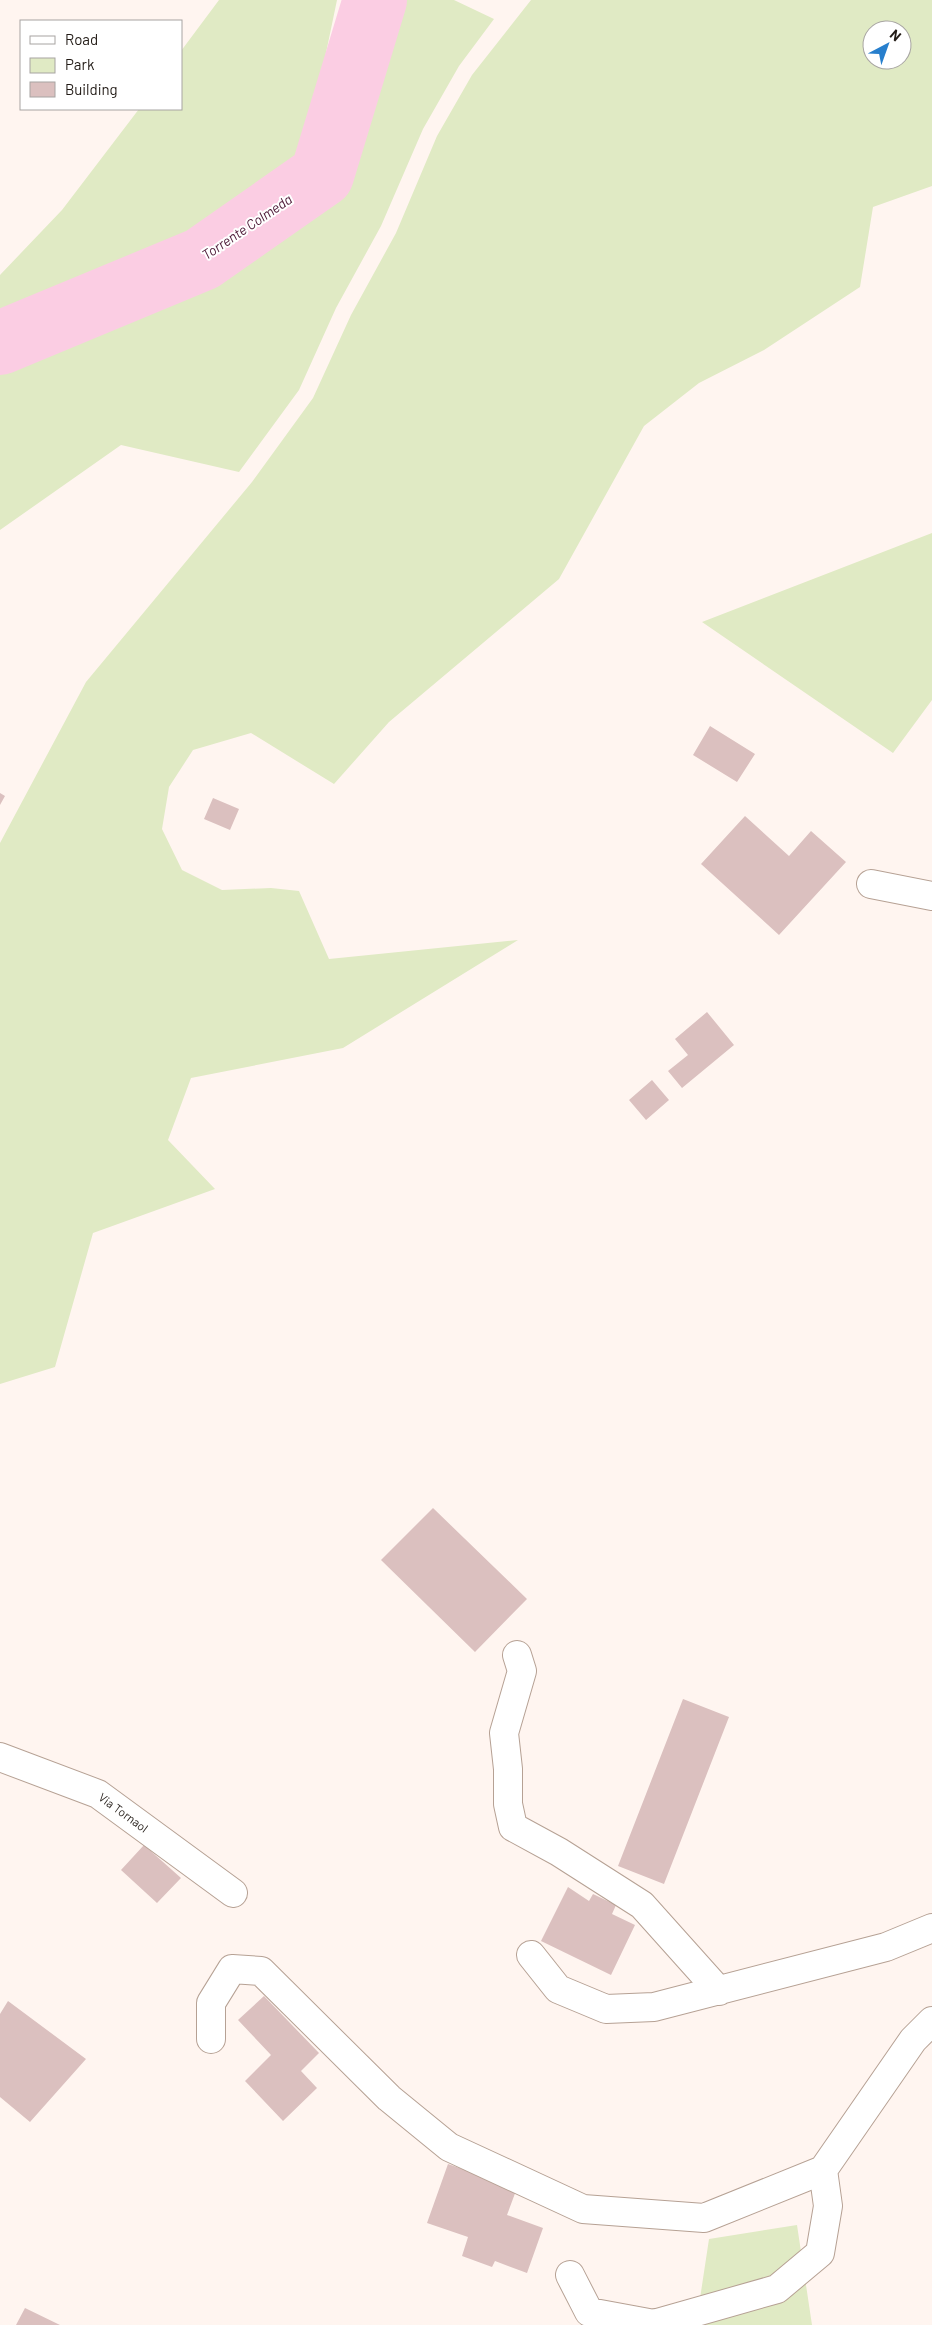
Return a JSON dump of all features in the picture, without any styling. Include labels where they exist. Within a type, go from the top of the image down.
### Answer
[{"type":"street","points":[[870,884],[932,896]]},
{"type":"street","points":[[517,1655],[522,1671],[504,1733],[508,1769],[508,1804],[513,1827],[559,1852],[642,1906],[719,1990]]},
{"type":"street","name":"Via Tornaol","points":[[0,1757],[98,1794],[233,1893]]},
{"type":"street","points":[[531,1955],[558,1989],[606,2009],[654,2007],[886,1947],[932,1928]]},
{"type":"street","points":[[211,2039],[211,2003],[232,1969],[261,1971],[389,2098],[449,2147],[583,2209],[704,2218],[823,2170],[913,2040],[932,2021]]},
{"type":"street","points":[[570,2275],[590,2312],[654,2324],[776,2289],[820,2253],[828,2206],[823,2170]]},
{"type":"green space","points":[[219,0],[337,0],[307,144],[292,180],[267,194],[201,248],[158,271],[96,300],[0,338],[0,275],[62,210],[138,110],[182,110],[182,50]]},
{"type":"green space","points":[[364,0],[454,0],[494,19],[459,66],[423,129],[381,226],[336,308],[299,390],[239,472],[121,445],[0,530],[0,367],[107,324],[170,295],[216,270],[282,216],[313,198],[332,151]]},
{"type":"green space","points":[[531,0],[932,0],[932,186],[873,207],[860,287],[764,350],[699,383],[644,426],[559,579],[389,722],[334,784],[251,733],[193,750],[169,787],[162,829],[182,870],[222,890],[271,888],[299,891],[329,959],[518,940],[343,1048],[191,1078],[168,1140],[215,1189],[93,1233],[55,1367],[0,1384],[0,843],[86,682],[252,482],[313,398],[351,315],[396,233],[437,136],[472,75]]},
{"type":"green space","points":[[932,533],[932,700],[893,753],[702,622]]},
{"type":"green space","points":[[797,2225],[812,2325],[696,2325],[709,2239]]},
{"type":"building","points":[[710,726],[755,754],[737,782],[693,755]]},
{"type":"building","points":[[0,793],[5,796],[0,805]]},
{"type":"building","points":[[213,798],[239,809],[230,830],[204,819]]},
{"type":"building","points":[[745,816],[789,856],[811,831],[846,862],[779,935],[701,864]]},
{"type":"building","points":[[707,1012],[734,1045],[682,1088],[668,1071],[688,1055],[675,1039]]},
{"type":"building","points":[[652,1080],[669,1100],[646,1120],[629,1100]]},
{"type":"building","points":[[433,1508],[527,1599],[475,1652],[381,1560]]},
{"type":"building","points":[[683,1699],[729,1717],[664,1884],[618,1866]]},
{"type":"building","points":[[144,1845],[181,1878],[157,1903],[121,1870]]},
{"type":"building","points":[[568,1887],[589,1901],[593,1894],[616,1905],[612,1914],[635,1925],[611,1975],[541,1941]]},
{"type":"building","points":[[264,1996],[319,2053],[301,2071],[317,2088],[283,2121],[245,2081],[271,2055],[238,2020]]},
{"type":"building","points":[[8,2001],[86,2059],[30,2122],[0,2097],[0,2014]]},
{"type":"building","points":[[448,2164],[517,2188],[507,2215],[543,2228],[527,2273],[495,2261],[492,2267],[462,2256],[468,2237],[427,2223]]},
{"type":"building","points":[[25,2308],[60,2325],[16,2325]]},
{"type":"waterway","name":"Torrente Colmeda","points":[[0,343],[202,259],[322,175],[375,0]]}]
